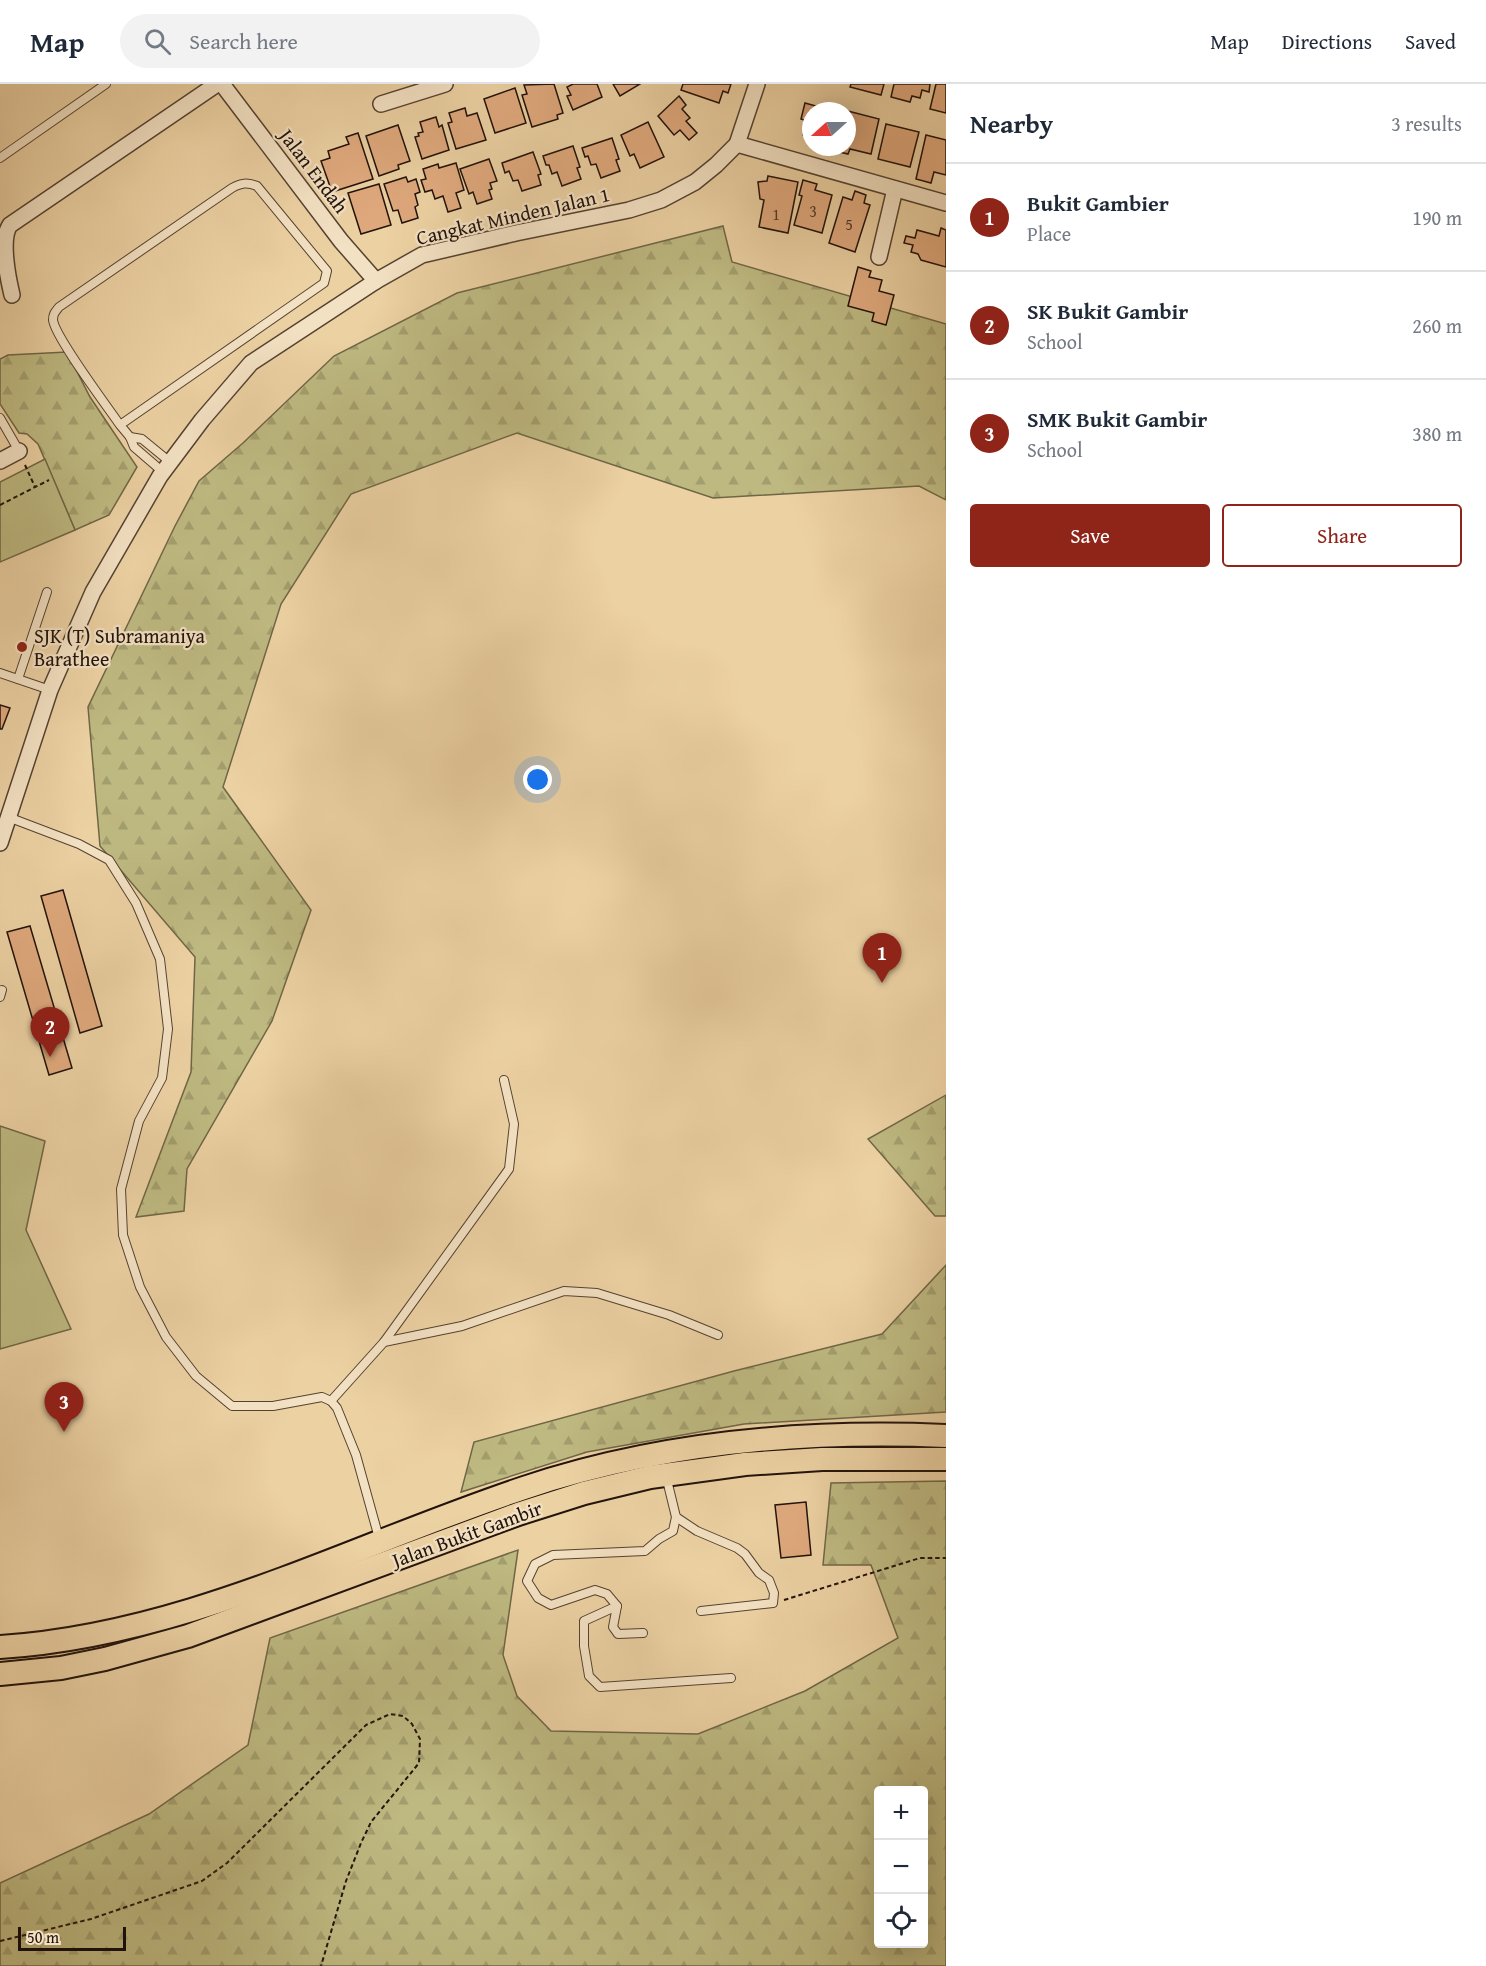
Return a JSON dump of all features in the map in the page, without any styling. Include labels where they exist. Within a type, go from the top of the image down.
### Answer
[{"type":"main road","name":"Jalan Bukit Gambir","points":[[0,1647],[24,1646],[102,1634],[167,1618],[256,1590],[524,1488],[601,1464],[660,1452],[750,1440],[883,1434],[946,1436]]},
{"type":"main road","name":"Jalan Bukit Gambir","points":[[0,1674],[61,1668],[105,1659],[188,1636],[518,1514],[584,1493],[665,1474],[789,1461],[946,1459]]},
{"type":"street","points":[[12,295],[6,269],[3,233],[10,225],[217,84]]},
{"type":"street","name":"Jalan Endah","points":[[222,84],[341,241],[376,281]]},
{"type":"street","points":[[381,104],[444,84]]},
{"type":"street","name":"Cangkat Minden Jalan 1","points":[[0,843],[50,690],[93,592],[167,467],[202,420],[251,363],[376,281],[422,255],[629,210],[661,200],[695,182],[737,144],[757,84]]},
{"type":"street","points":[[737,144],[946,202]]},
{"type":"street","points":[[879,257],[895,189]]},
{"type":"street","points":[[0,461],[21,456]]},
{"type":"lane","points":[[0,158],[106,84]]},
{"type":"lane","points":[[120,425],[324,283],[327,271],[256,186],[249,183],[232,188],[58,307],[54,314],[53,322],[62,339],[120,425],[130,437],[134,447],[167,467]]},
{"type":"lane","points":[[0,418],[21,456]]},
{"type":"lane","points":[[18,679],[47,592]]},
{"type":"lane","points":[[0,673],[50,690]]},
{"type":"lane","points":[[8,817],[79,843],[108,860],[136,903],[160,959],[168,1029],[162,1078],[139,1121],[121,1189],[123,1235],[140,1287],[166,1337],[196,1377],[232,1406],[273,1406],[322,1397],[331,1401],[337,1408],[356,1455],[380,1543]]},
{"type":"lane","points":[[331,1401],[384,1342],[509,1169],[514,1124],[504,1080]]},
{"type":"lane","points":[[384,1342],[462,1326],[564,1291],[597,1293],[669,1315],[718,1335]]},
{"type":"lane","points":[[617,1606],[607,1594],[595,1590],[551,1605],[538,1598],[527,1581],[535,1564],[553,1555],[645,1551],[673,1531],[676,1517],[665,1474]]},
{"type":"lane","points":[[676,1517],[697,1531],[737,1548],[745,1554],[759,1573],[769,1580],[774,1593],[773,1604],[701,1611]]},
{"type":"lane","points":[[617,1606],[613,1628],[618,1634],[643,1633]]},
{"type":"lane","points":[[617,1606],[584,1622],[584,1646],[589,1676],[600,1687],[731,1678]]},
{"type":"path","points":[[21,456],[35,487]]},
{"type":"path","points":[[0,505],[49,480]]},
{"type":"path","points":[[773,1604],[920,1558],[946,1558]]},
{"type":"path","points":[[0,1941],[91,1919],[202,1881],[227,1863],[366,1725],[390,1714],[403,1716],[412,1724],[420,1739],[419,1763],[371,1822],[346,1881],[321,1966]]},
{"type":"green space","points":[[723,226],[732,262],[946,324],[946,500],[919,486],[713,498],[517,433],[351,494],[281,604],[223,787],[311,910],[272,1021],[187,1169],[184,1211],[136,1217],[191,1072],[195,957],[100,846],[88,707],[199,481],[243,443],[334,356],[457,293]]},
{"type":"green space","points":[[67,352],[90,397],[137,467],[109,515],[75,530],[38,444],[27,434],[19,433],[0,404],[0,359],[8,355]]},
{"type":"green space","points":[[45,459],[75,530],[0,562],[0,482]]},
{"type":"green space","points":[[946,1095],[946,1216],[935,1216],[868,1139]]},
{"type":"green space","points":[[0,1126],[45,1141],[26,1230],[71,1329],[0,1349]]},
{"type":"green space","points":[[946,1265],[946,1412],[744,1424],[587,1452],[461,1492],[474,1442],[734,1371],[882,1334]]},
{"type":"green space","points":[[946,1481],[946,1966],[0,1966],[0,1883],[149,1814],[248,1745],[270,1638],[518,1550],[503,1655],[517,1696],[551,1731],[698,1734],[805,1691],[898,1638],[871,1565],[823,1565],[831,1483]]},
{"type":"building","points":[[554,84],[563,113],[557,115],[558,119],[532,127],[522,95],[527,94],[524,85]]},
{"type":"building","points":[[573,84],[597,84],[602,97],[573,110],[567,96],[571,95],[567,87]]},
{"type":"building","points":[[613,84],[640,84],[620,96]]},
{"type":"building","points":[[683,84],[731,84],[728,93],[723,91],[719,103],[681,90]]},
{"type":"building","points":[[851,84],[884,84],[881,95],[850,87]]},
{"type":"building","points":[[894,84],[930,84],[929,92],[922,90],[920,98],[912,96],[910,102],[891,97]]},
{"type":"building","points":[[936,84],[946,84],[946,113],[930,109]]},
{"type":"building","points":[[515,88],[526,123],[495,133],[484,99]]},
{"type":"building","points":[[679,96],[686,105],[682,109],[690,118],[686,121],[697,133],[689,140],[680,130],[674,135],[658,116]]},
{"type":"building","points":[[465,108],[467,116],[477,113],[486,140],[456,149],[448,123],[452,122],[449,113]]},
{"type":"building","points":[[856,113],[879,119],[871,154],[856,150]]},
{"type":"building","points":[[436,117],[439,127],[442,125],[449,150],[422,159],[415,137],[419,136],[418,133],[423,132],[420,122]]},
{"type":"building","points":[[648,122],[664,157],[640,168],[634,154],[630,156],[621,135]]},
{"type":"building","points":[[886,124],[919,132],[910,167],[878,159]]},
{"type":"building","points":[[398,125],[410,161],[398,165],[399,169],[379,176],[366,136]]},
{"type":"building","points":[[358,133],[373,179],[332,192],[321,161],[330,158],[328,151],[349,144],[346,137]]},
{"type":"building","points":[[926,135],[946,140],[946,175],[934,172],[931,183],[916,179]]},
{"type":"building","points":[[612,138],[619,159],[616,160],[620,171],[601,178],[596,164],[591,165],[582,148]]},
{"type":"building","points":[[573,146],[580,167],[577,168],[581,179],[562,186],[557,172],[552,174],[543,156]]},
{"type":"building","points":[[533,152],[541,174],[538,175],[541,185],[522,191],[518,180],[513,181],[509,171],[505,173],[502,163]]},
{"type":"building","points":[[489,159],[497,181],[490,183],[492,189],[489,190],[492,199],[477,204],[473,192],[469,194],[460,169]]},
{"type":"building","points":[[456,163],[464,190],[456,193],[461,208],[448,212],[443,196],[435,199],[432,190],[425,192],[421,180],[426,179],[423,169],[438,164],[439,168]]},
{"type":"building","points":[[768,176],[798,182],[788,233],[759,227],[764,200],[760,199],[758,182],[767,181]]},
{"type":"building","points":[[406,177],[408,182],[416,179],[420,192],[415,194],[418,218],[402,223],[398,210],[393,211],[384,184]]},
{"type":"building","points":[[803,180],[817,184],[815,190],[832,195],[822,233],[794,225],[802,196],[799,195]]},
{"type":"building","points":[[379,184],[391,225],[361,234],[348,193]]},
{"type":"building","points":[[855,191],[866,195],[864,203],[870,205],[855,252],[829,243],[843,197],[852,200]]},
{"type":"building","points":[[941,228],[946,230],[946,267],[921,260],[918,254],[911,252],[913,245],[904,243],[906,236],[915,238],[917,230],[939,236]]},
{"type":"building","points":[[858,267],[871,271],[869,277],[882,280],[879,291],[894,295],[886,325],[872,321],[874,313],[848,306]]},
{"type":"building","points":[[0,705],[10,708],[2,729],[0,729]]},
{"type":"building","points":[[63,890],[102,1026],[80,1033],[41,896]]},
{"type":"building","points":[[30,926],[72,1068],[49,1075],[7,932]]},
{"type":"building","points":[[806,1502],[811,1555],[781,1558],[775,1505]]},
{"type":"place","name":"SJK (T) Subramaniya Barathee","points":[[22,647]]},
{"type":"place","name":"Bukit Gambier","points":[[882,983]]},
{"type":"place","name":"SK Bukit Gambir","points":[[50,1057]]},
{"type":"place","name":"SMK Bukit Gambir","points":[[64,1432]]}]
